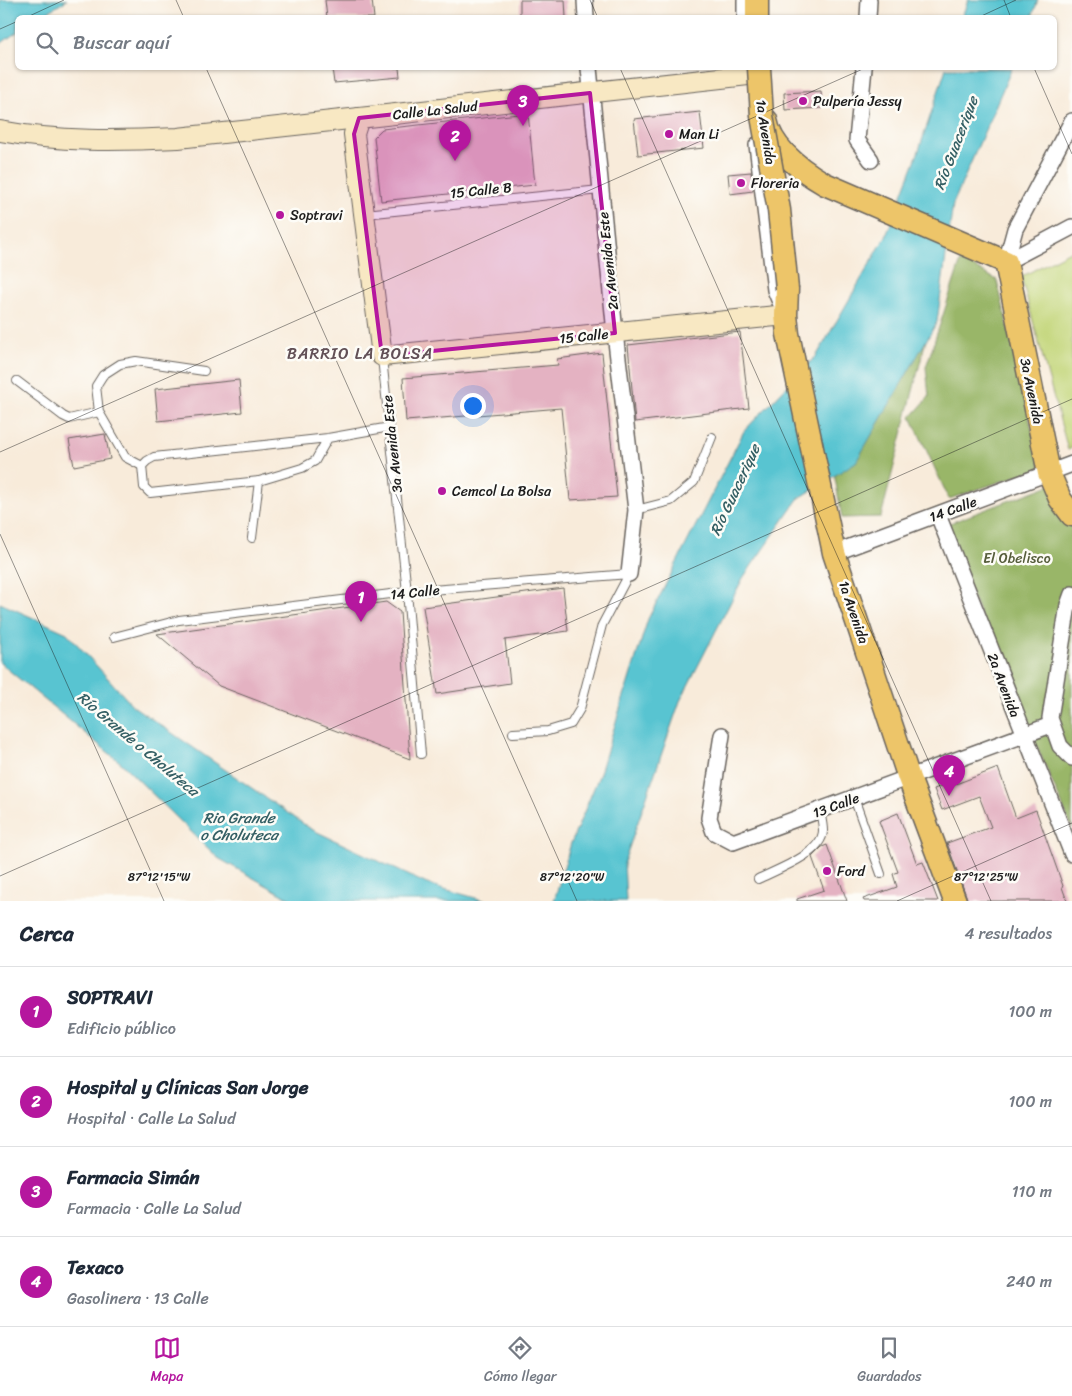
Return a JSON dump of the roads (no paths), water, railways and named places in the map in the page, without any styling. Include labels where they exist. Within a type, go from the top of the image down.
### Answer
[{"type":"main road","points":[[757,0],[757,15]]},
{"type":"main road","points":[[766,0],[766,15]]},
{"type":"main road","name":"Calle La Salud","points":[[0,131],[64,139],[122,141],[352,124],[749,70]]},
{"type":"main road","name":"1a Avenida","points":[[756,70],[762,116],[779,210],[787,289],[787,324],[831,544],[909,778],[954,901]]},
{"type":"main road","points":[[757,70],[770,90],[779,135],[790,158],[811,176],[825,184],[1006,262]]},
{"type":"main road","name":"3a Avenida Este","points":[[352,124],[382,356]]},
{"type":"main road","name":"3a Avenida","points":[[1006,262],[1049,473],[1060,498],[1072,515]]},
{"type":"main road","name":"15 Calle","points":[[382,356],[615,333],[787,324]]},
{"type":"street","points":[[585,0],[586,15]]},
{"type":"street","points":[[745,0],[745,15]]},
{"type":"street","points":[[868,15],[869,0]]},
{"type":"street","name":"2a Avenida Este","points":[[589,70],[615,333],[636,510],[629,574]]},
{"type":"street","name":"1a Avenida","points":[[756,70],[775,290],[787,324]]},
{"type":"street","points":[[864,70],[857,140],[870,160]]},
{"type":"street","name":"3a Avenida","points":[[1006,262],[1015,229],[1072,121]]},
{"type":"street","points":[[1006,262],[1072,227]]},
{"type":"street","name":"14 Calle","points":[[831,544],[938,515],[1072,464]]},
{"type":"street","name":"2a Avenida","points":[[938,515],[1072,854]]},
{"type":"street","points":[[1072,594],[1068,605],[1050,708],[1051,725],[1060,746],[1072,758]]},
{"type":"street","name":"13 Calle","points":[[722,735],[709,818],[714,832],[733,842],[1051,725]]},
{"type":"lane","name":"15 Calle B","points":[[363,214],[600,190]]},
{"type":"lane","name":"3a Avenida Este","points":[[382,356],[407,592],[421,754]]},
{"type":"lane","points":[[142,466],[125,457],[99,412],[96,386],[103,374],[120,364],[136,361],[204,372]]},
{"type":"lane","points":[[17,380],[69,419],[99,412]]},
{"type":"lane","points":[[142,466],[154,457],[328,438],[390,427]]},
{"type":"lane","points":[[636,510],[671,501],[694,482],[712,437]]},
{"type":"lane","points":[[142,466],[144,488],[150,493],[259,481],[302,468],[315,461],[328,438]]},
{"type":"lane","points":[[252,538],[259,481]]},
{"type":"lane","points":[[513,733],[548,731],[571,724],[580,709],[602,625],[629,574]]},
{"type":"lane","name":"14 Calle","points":[[114,637],[179,620],[407,592],[629,574]]},
{"type":"lane","points":[[854,798],[882,874]]},
{"type":"lane","points":[[758,879],[802,857],[817,846],[823,832],[820,811]]},
{"type":"water","points":[[0,0],[67,0],[43,15],[15,15],[15,33],[0,44]]},
{"type":"water","points":[[968,0],[1038,0],[1033,15],[963,15]]},
{"type":"water","name":"Río Guacerique","points":[[945,70],[1011,70],[953,204],[937,322],[856,462],[798,499],[743,578],[680,701],[624,862],[626,901],[554,901],[571,843],[599,776],[648,619],[744,431],[817,355],[886,236],[918,153]]},
{"type":"water","name":"Rio Grande o Choluteca","points":[[0,603],[67,633],[133,706],[311,829],[427,884],[486,901],[294,901],[218,858],[121,763],[0,663]]},
{"type":"place","name":"Pulpería Jessy","points":[[803,101]]},
{"type":"place","name":"Farmacia Simán","points":[[523,126]]},
{"type":"place","name":"Man Li","points":[[669,134]]},
{"type":"place","name":"Hospital y Clínicas San Jorge","points":[[455,161]]},
{"type":"place","name":"Floreria","points":[[741,183]]},
{"type":"place","name":"Soptravi","points":[[280,215]]},
{"type":"place","name":"Cemcol La Bolsa","points":[[442,491]]},
{"type":"place","name":"SOPTRAVI","points":[[361,622]]},
{"type":"place","name":"Texaco","points":[[949,796]]},
{"type":"place","name":"Ford","points":[[827,871]]},
{"type":"district","name":"BARRIO LA BOLSA","points":[[360,353]]},
{"type":"park label","name":"El Obelisco","points":[[1017,558]]},
{"type":"water label","name":"Río Grande o Choluteca","points":[[138,744]]}]
